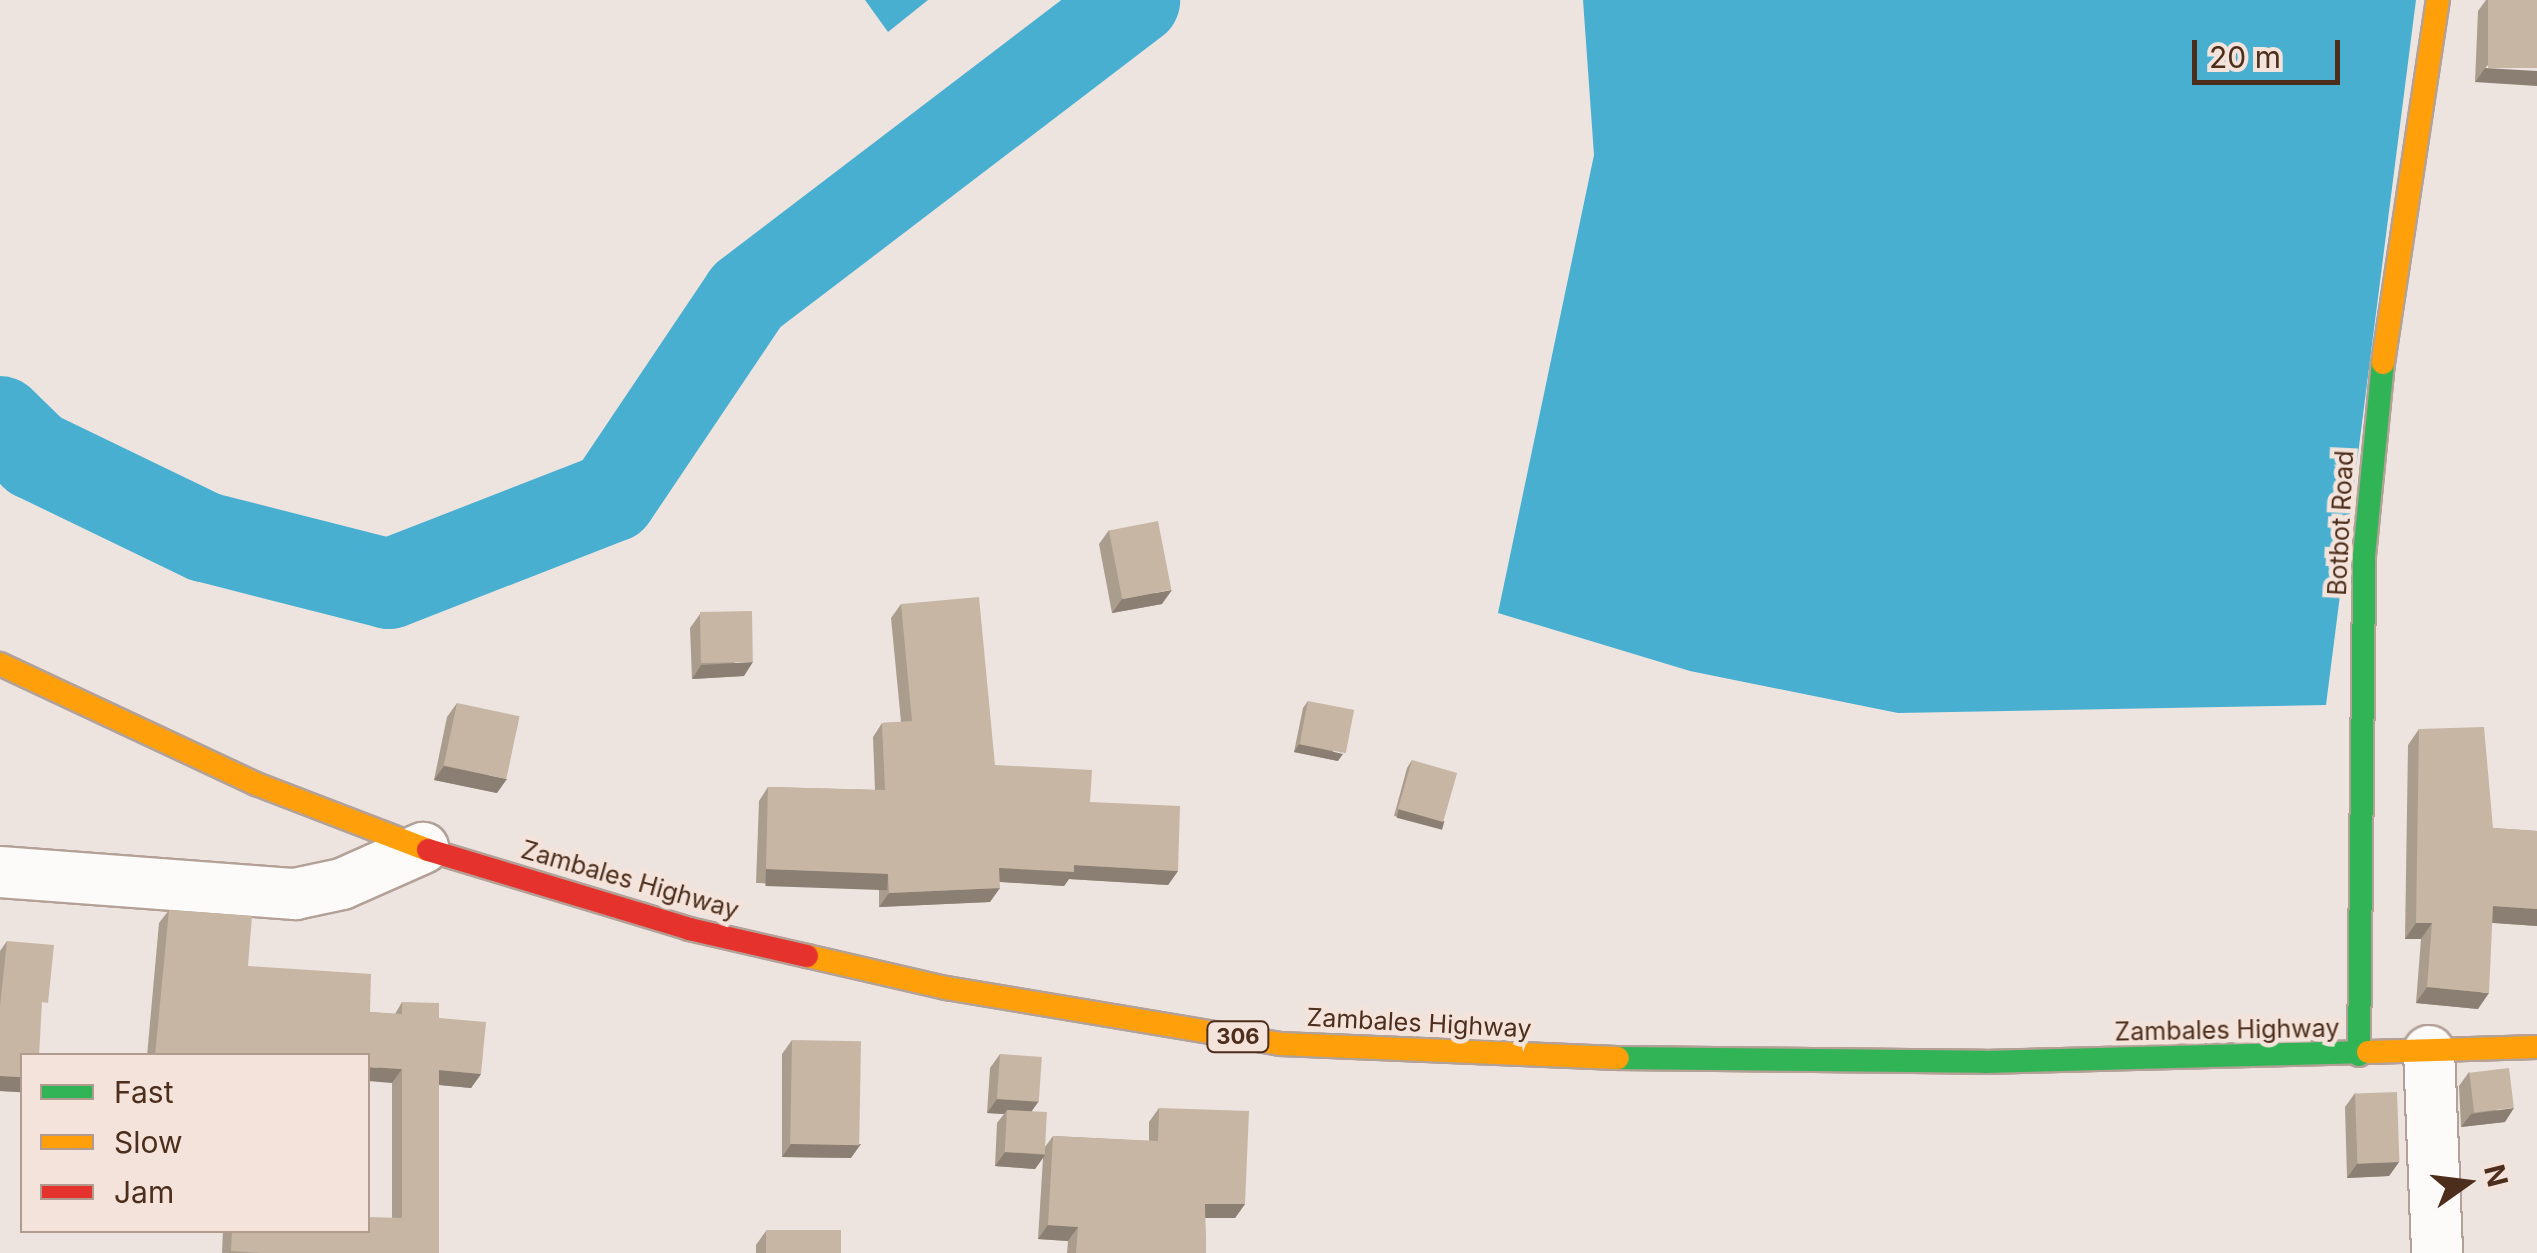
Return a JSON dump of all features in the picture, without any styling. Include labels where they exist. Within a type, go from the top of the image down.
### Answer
[{"type":"main road","name":"Botbot Road","points":[[2359,1054],[2364,556],[2392,273],[2438,0]]},
{"type":"main road","name":"Zambales Highway","points":[[0,664],[256,784],[423,848],[689,929],[946,988],[1280,1044],[1543,1057],[1984,1062],[2537,1046]]},
{"type":"street","points":[[0,872],[296,894],[342,884],[423,848]]},
{"type":"street","points":[[2429,1051],[2437,1253]]},
{"type":"water","points":[[865,0],[928,0],[888,32]]},
{"type":"water","points":[[1583,0],[2416,0],[2326,705],[1898,713],[1690,671],[1498,613],[1594,155]]},
{"type":"building","points":[[2488,0],[2537,0],[2537,68],[2488,68]]},
{"type":"building","points":[[1158,521],[1171,590],[1122,599],[1109,531]]},
{"type":"building","points":[[979,597],[995,765],[1092,770],[1090,802],[1180,806],[1178,871],[1074,865],[1074,872],[999,868],[1000,888],[889,893],[888,874],[766,869],[768,787],[885,790],[882,723],[912,721],[901,604]]},
{"type":"building","points":[[752,611],[753,662],[701,663],[700,612]]},
{"type":"building","points":[[1308,701],[1354,710],[1346,753],[1300,744]]},
{"type":"building","points":[[457,703],[520,716],[506,779],[444,766]]},
{"type":"building","points":[[2484,727],[2493,828],[2537,831],[2537,909],[2493,906],[2489,993],[2427,987],[2432,923],[2416,923],[2419,729]]},
{"type":"building","points":[[1412,760],[1457,773],[1443,822],[1398,809]]},
{"type":"building","points":[[169,910],[252,916],[248,966],[371,974],[370,1012],[402,1014],[402,1002],[439,1003],[439,1018],[486,1022],[481,1074],[439,1070],[439,1253],[231,1251],[232,1233],[370,1233],[370,1217],[402,1218],[402,1069],[370,1067],[370,1053],[155,1053]]},
{"type":"building","points":[[7,941],[54,945],[48,1003],[42,1002],[39,1053],[20,1053],[20,1077],[0,1076],[0,1006]]},
{"type":"building","points":[[792,1040],[861,1041],[859,1145],[790,1144]]},
{"type":"building","points":[[1000,1054],[1042,1057],[1039,1102],[997,1099]]},
{"type":"building","points":[[2509,1068],[2514,1108],[2474,1113],[2469,1073]]},
{"type":"building","points":[[2397,1092],[2399,1162],[2357,1163],[2355,1093]]},
{"type":"building","points":[[1159,1108],[1249,1111],[1245,1204],[1205,1204],[1206,1253],[1076,1253],[1078,1227],[1048,1225],[1053,1136],[1158,1141]]},
{"type":"building","points":[[1007,1110],[1047,1112],[1045,1154],[1005,1152]]},
{"type":"building","points":[[766,1230],[841,1230],[841,1253],[766,1253]]},
{"type":"waterway","points":[[0,421],[35,455],[205,537],[389,584],[612,497],[747,296],[1135,0]]},
{"type":"traffic: fast","points":[[2359,1055],[2364,556],[2383,363]]},
{"type":"traffic: fast","points":[[1618,1058],[1984,1062],[2368,1052]]},
{"type":"traffic: slow","points":[[2383,363],[2438,0]]},
{"type":"traffic: slow","points":[[0,664],[256,784],[428,850]]},
{"type":"traffic: slow","points":[[807,956],[946,988],[1280,1044],[1618,1058]]},
{"type":"traffic: slow","points":[[2368,1052],[2537,1047]]},
{"type":"traffic: jam","points":[[428,850],[689,929],[807,956]]}]
